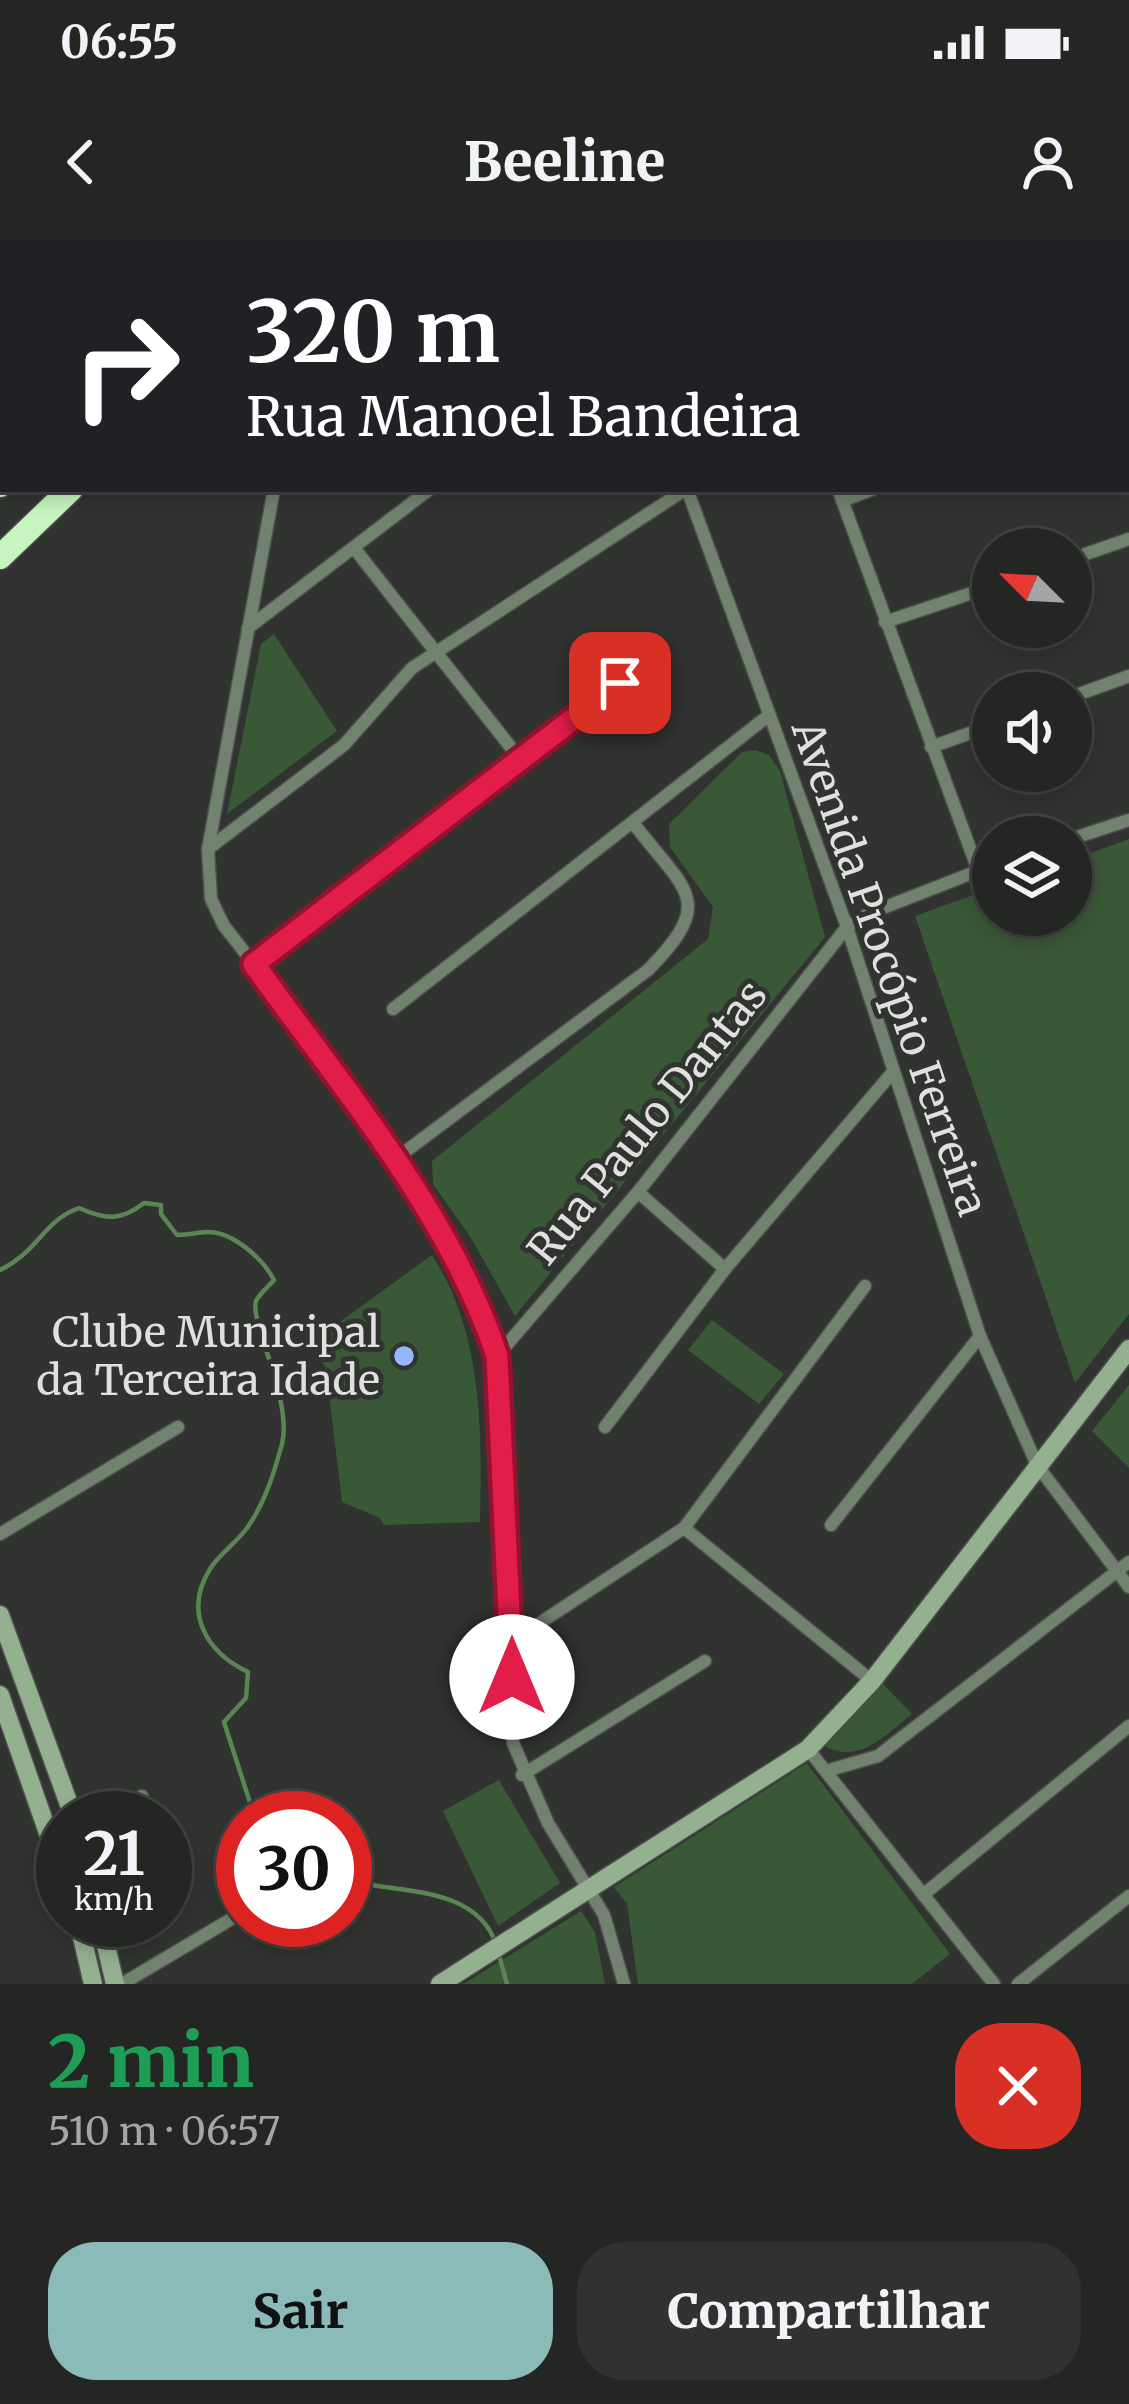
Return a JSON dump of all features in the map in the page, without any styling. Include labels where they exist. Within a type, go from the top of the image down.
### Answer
[{"type":"highway","points":[[0,544],[66,492]]},
{"type":"highway","points":[[0,557],[67,492]]},
{"type":"street","points":[[273,492],[208,849],[211,899],[224,926],[394,1160],[466,1272],[497,1356],[514,1640],[511,1713],[522,1775],[589,1888],[616,1944],[624,1984]]},
{"type":"street","points":[[247,629],[426,492]]},
{"type":"street","points":[[208,849],[344,745],[391,686],[681,492]]},
{"type":"street","name":"Avenida Procópio Ferreira","points":[[687,492],[847,927],[980,1336],[1037,1465],[1123,1567],[1129,1587]]},
{"type":"street","points":[[840,495],[972,854]]},
{"type":"street","points":[[1092,552],[1129,539]]},
{"type":"street","points":[[354,548],[520,759]]},
{"type":"street","points":[[885,622],[972,593]]},
{"type":"street","points":[[254,964],[653,658]]},
{"type":"street","points":[[1092,689],[1129,676]]},
{"type":"street","points":[[393,1009],[768,716]]},
{"type":"street","points":[[931,747],[972,732]]},
{"type":"street","points":[[1092,832],[1129,820]]},
{"type":"street","points":[[394,1160],[648,970],[682,935],[689,916],[686,891],[634,824]]},
{"type":"street","points":[[847,927],[972,873]]},
{"type":"street","name":"Rua Paulo Dantas","points":[[497,1356],[638,1192],[847,927]]},
{"type":"street","points":[[605,1427],[725,1269],[892,1072]]},
{"type":"street","points":[[638,1192],[725,1269]]},
{"type":"street","points":[[514,1640],[684,1528],[865,1286]]},
{"type":"street","points":[[831,1525],[980,1336]]},
{"type":"street","points":[[440,1984],[808,1749],[872,1681],[1129,1349]]},
{"type":"street","points":[[0,1534],[178,1427]]},
{"type":"street","points":[[684,1528],[872,1681]]},
{"type":"street","points":[[826,1771],[878,1756],[1123,1567]]},
{"type":"street","points":[[0,1615],[64,1791]]},
{"type":"street","points":[[522,1775],[705,1661]]},
{"type":"street","points":[[0,1695],[36,1798]]},
{"type":"street","points":[[922,1895],[1129,1726]]},
{"type":"street","points":[[808,1749],[994,1984]]},
{"type":"street","points":[[1018,1984],[1129,1896]]},
{"type":"street","points":[[108,1947],[118,1984],[216,1928]]},
{"type":"street","points":[[84,1947],[93,1984]]},
{"type":"green space","points":[[274,634],[337,731],[227,814],[261,644]]},
{"type":"green space","points":[[742,752],[769,755],[780,771],[825,937],[515,1316],[471,1238],[433,1184],[432,1161],[708,939],[713,907],[670,847],[669,824]]},
{"type":"green space","points":[[1129,839],[1129,1314],[1075,1383],[915,916],[972,896],[972,936],[1092,936],[1092,852]]},
{"type":"green space","points":[[432,1255],[449,1285],[470,1350],[481,1453],[480,1522],[384,1525],[380,1518],[342,1502],[326,1368],[309,1344]]},
{"type":"green space","points":[[712,1320],[784,1374],[759,1404],[688,1350]]},
{"type":"green space","points":[[1129,1385],[1129,1468],[1092,1431]]},
{"type":"green space","points":[[883,1684],[912,1714],[861,1750],[824,1746]]},
{"type":"green space","points":[[807,1763],[950,1954],[912,1984],[638,1984],[627,1904],[614,1887]]},
{"type":"green space","points":[[499,1780],[560,1883],[498,1926],[443,1811]]},
{"type":"green space","points":[[581,1911],[595,1932],[605,1984],[463,1984]]},
{"type":"waterway","points":[[0,1270],[79,1208],[113,1217],[144,1203],[161,1205],[161,1214],[177,1235],[215,1233],[236,1241],[274,1280],[257,1298],[256,1311],[282,1406],[282,1444],[259,1508],[210,1569],[199,1600],[199,1615],[210,1642],[248,1672],[246,1698],[224,1722],[246,1791]]},
{"type":"waterway","points":[[372,1884],[452,1901],[486,1925],[496,1944]]},
{"type":"waterway","points":[[499,1955],[507,1984]]},
{"type":"place","name":"Clube Municipal da Terceira Idade","points":[[404,1356]]},
{"type":"route","points":[[512,1677],[514,1640],[497,1356],[483,1314],[466,1272],[394,1160],[254,964],[620,683]]}]
